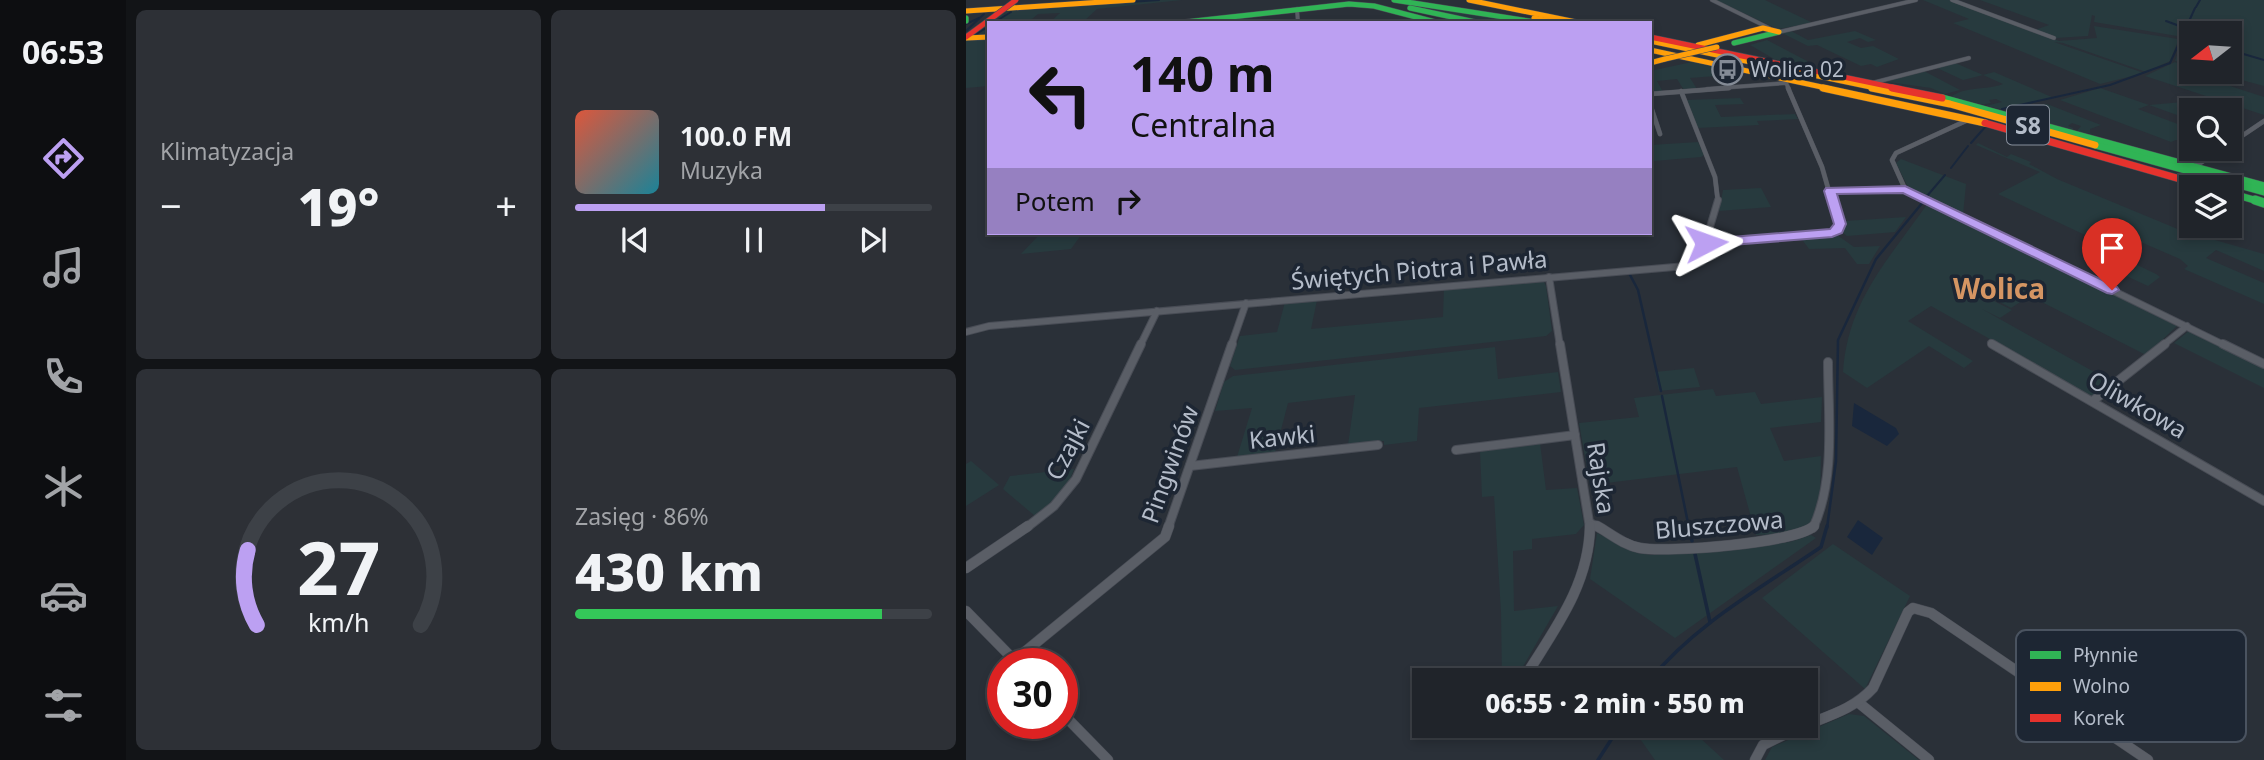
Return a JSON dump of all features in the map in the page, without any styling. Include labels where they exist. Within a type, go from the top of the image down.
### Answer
[{"type":"main road","points":[[988,21],[1016,0]]},
{"type":"main road","points":[[966,11],[1133,0]]},
{"type":"main road","points":[[1421,0],[1552,21]]},
{"type":"main road","points":[[1447,0],[1553,21]]},
{"type":"main road","points":[[1469,0],[1571,21]]},
{"type":"main road","points":[[1395,2],[1433,15],[1468,21]]},
{"type":"main road","points":[[1395,2],[1460,8],[1531,21]]},
{"type":"main road","points":[[1201,21],[1334,4],[1361,4],[1431,21]]},
{"type":"main road","points":[[966,37],[987,22]]},
{"type":"main road","points":[[1697,46],[1705,41],[1774,30]]},
{"type":"main road","points":[[1652,62],[1774,30]]},
{"type":"main road","points":[[966,37],[987,37]]},
{"type":"main road","points":[[1652,43],[1697,46],[2011,115],[2264,186]]},
{"type":"main road","name":"S8","points":[[1652,43],[1925,103],[2179,176]]},
{"type":"main road","name":"S8","points":[[1652,43],[1958,106],[2264,192]]},
{"type":"main road","points":[[1652,44],[1788,81],[1970,119],[2179,179]]},
{"type":"main road","name":"S8","points":[[2242,194],[2264,200]]},
{"type":"street","points":[[1712,0],[1774,30],[1916,0]]},
{"type":"street","points":[[1952,0],[2054,38]]},
{"type":"street","points":[[1297,9],[1298,21]]},
{"type":"street","points":[[1872,83],[1969,58]]},
{"type":"street","points":[[1652,94],[1681,91],[1788,81],[1830,191],[1840,224],[1835,232],[1706,243],[1716,209],[1716,179],[1690,122],[1681,91]]},
{"type":"street","points":[[1652,110],[1660,134]]},
{"type":"street","points":[[1905,189],[1892,160],[1896,153],[1970,119]]},
{"type":"street","points":[[2242,136],[2264,121]]},
{"type":"street","points":[[2194,167],[2203,161]]},
{"type":"street","points":[[1830,191],[1905,189],[2264,364]]},
{"type":"street","name":"Świętych Piotra i Pawła","points":[[966,332],[984,327],[1157,311],[1685,266],[1706,243]]},
{"type":"street","name":"Rajska","points":[[1530,668],[1579,589],[1590,538],[1590,523],[1549,277]]},
{"type":"street","name":"Pingwinów","points":[[1033,648],[1165,537],[1247,303]]},
{"type":"street","name":"Czajki","points":[[966,568],[1050,510],[1066,495],[1157,311]]},
{"type":"street","points":[[2094,400],[2187,326]]},
{"type":"street","name":"Oliwkowa","points":[[1991,343],[2094,400],[2264,501]]},
{"type":"street","name":"Bluszczowa","points":[[1590,523],[1624,543],[1653,550],[1786,537],[1813,529],[1822,507],[1826,466],[1828,362]]},
{"type":"street","points":[[1456,450],[1575,435]]},
{"type":"street","name":"Kawki","points":[[1190,466],[1378,445]]},
{"type":"street","points":[[1818,720],[1859,704],[1873,688],[1908,612],[1916,608],[1931,612],[2016,670]]},
{"type":"street","points":[[966,611],[1002,648]]},
{"type":"street","points":[[1859,704],[1929,760]]},
{"type":"street","points":[[1078,729],[1108,760]]},
{"type":"street","points":[[1755,760],[1763,745],[1777,738]]},
{"type":"street","points":[[2122,742],[2148,760]]},
{"type":"green space","points":[[1144,0],[1182,0],[1097,9],[1084,21],[1051,21],[1060,13],[1038,14],[1029,21],[990,21],[998,15],[1006,14],[1003,12]]},
{"type":"green space","points":[[1715,0],[1765,0],[1813,23],[1778,29]]},
{"type":"green space","points":[[1923,0],[1950,0],[2059,41],[2097,38],[2094,26],[2178,41],[2170,61],[2146,72],[2054,42],[2144,73],[2100,84],[1953,23],[1969,19]]},
{"type":"green space","points":[[1980,0],[2264,0],[2264,86],[2242,80],[2242,21],[2179,21],[2179,36],[2094,22],[2095,16],[2092,15],[2088,36],[2056,38],[2035,30],[2049,25]]},
{"type":"green space","points":[[1398,2],[1519,21],[1472,21]]},
{"type":"green space","points":[[987,23],[987,36],[971,35]]},
{"type":"green space","points":[[1791,31],[1808,40],[1855,31],[1876,40],[1868,42],[1860,38],[1847,42],[1861,48],[1873,46],[1899,59],[1877,67],[1871,64],[1861,66],[1817,45],[1808,46],[1782,33]]},
{"type":"green space","points":[[987,38],[987,86],[966,88],[966,40]]},
{"type":"green space","points":[[1767,40],[1807,61],[1808,66],[1774,59],[1750,45]]},
{"type":"green space","points":[[1692,62],[1726,70],[1729,75],[1690,78],[1697,89],[1684,90],[1677,79],[1657,81],[1663,92],[1652,93],[1652,71]]},
{"type":"green space","points":[[1953,62],[1983,75],[1963,80],[1935,67]]},
{"type":"green space","points":[[2175,62],[2179,63],[2179,84],[2224,84],[2264,97],[2264,115],[2242,108],[2242,98],[2212,98],[2145,76]]},
{"type":"green space","points":[[1922,70],[1960,90],[1945,94],[1931,88],[1881,81]]},
{"type":"green space","points":[[1994,72],[2054,98],[2000,109],[1985,106],[2002,102],[1996,99],[1980,105],[1949,98],[1962,91],[2003,84],[1983,75]]},
{"type":"green space","points":[[2100,88],[2149,105],[2138,109],[2179,124],[2179,141],[2171,142],[2060,100]]},
{"type":"green space","points":[[1740,98],[1744,104],[1715,105],[1721,117],[1795,114],[1798,119],[1757,121],[1759,125],[1697,128],[1687,100]]},
{"type":"green space","points":[[2179,102],[2179,116],[2149,105]]},
{"type":"green space","points":[[2047,104],[2101,125],[2090,129],[2093,134],[2076,132],[2081,126],[2072,123],[2068,126],[2073,128],[2073,131],[2003,111]]},
{"type":"green space","points":[[1698,142],[1704,155],[1654,161],[1652,145]]},
{"type":"green space","points":[[1978,143],[2007,157],[2011,154],[2031,162],[2029,164],[2057,179],[2179,230],[2179,238],[2208,238],[2264,254],[2264,271],[2216,250],[2206,258],[2264,283],[2264,304],[2184,269],[2188,266],[2180,259],[2136,240],[2119,251],[1998,194],[2040,172],[1976,145]]},
{"type":"green space","points":[[1901,159],[1966,184],[1963,215],[1908,187],[1896,163]]},
{"type":"green space","points":[[1761,188],[1771,207],[1719,211],[1723,190]]},
{"type":"green space","points":[[1928,203],[2177,326],[2146,355],[2030,296],[2011,308],[1994,301],[2012,310],[2000,318],[1982,309],[2112,382],[2093,397],[1931,306],[1908,321],[1973,361],[1964,368],[1929,346],[1867,388],[1843,372],[1846,346],[1853,323],[1873,281]]},
{"type":"green space","points":[[1906,217],[1895,232],[1847,236],[1842,232],[1846,226],[1845,221]]},
{"type":"green space","points":[[1039,235],[1081,235],[1071,249],[1021,254]]},
{"type":"green space","points":[[1837,235],[1854,247],[1880,246],[1869,264],[1857,264],[1845,248],[1809,249],[1801,238]]},
{"type":"green space","points":[[2123,258],[2160,277],[2148,286],[2109,268]]},
{"type":"green space","points":[[1539,280],[1546,286],[1552,331],[1546,336],[1235,370],[1230,366],[1240,336],[1277,332],[1285,302],[1317,300],[1311,329],[1443,317],[1444,288]]},
{"type":"green space","points":[[2189,331],[2264,367],[2264,388],[2174,343]]},
{"type":"green space","points":[[1495,347],[1498,379],[1558,372],[1561,392],[1419,408],[1417,441],[1384,445],[1384,441],[1348,445],[1355,395],[1288,403],[1275,453],[1237,457],[1252,408],[1215,411],[1224,382],[1233,376]]},
{"type":"green space","points":[[1694,368],[1700,387],[1659,391],[1655,372]]},
{"type":"green space","points":[[1713,389],[1716,396],[1755,392],[1761,404],[1822,397],[1821,422],[1770,428],[1784,461],[1821,456],[1817,509],[1808,526],[1790,534],[1756,535],[1737,467],[1590,485],[1579,423],[1639,417],[1634,398]]},
{"type":"green space","points":[[1540,443],[1546,490],[1577,488],[1584,525],[1576,534],[1532,539],[1532,549],[1513,551],[1514,611],[1558,606],[1522,668],[1502,668],[1494,496],[1482,497],[1480,451]]},
{"type":"green space","points":[[971,461],[999,485],[966,506],[966,464]]},
{"type":"green space","points":[[1074,469],[1066,490],[1035,516],[1003,489],[1010,476]]},
{"type":"green space","points":[[1597,533],[1638,553],[1651,555],[1790,542],[1811,535],[1816,538],[1675,638],[1590,579]]},
{"type":"green space","points":[[1833,544],[1910,596],[1865,689],[1762,598]]},
{"type":"green space","points":[[1849,714],[1864,716],[1919,760],[1765,760],[1772,747],[1793,738],[1818,738],[1818,727]]},
{"type":"green space","points":[[1639,738],[1700,738],[1724,760],[1655,760]]},
{"type":"water","points":[[1854,403],[1896,428],[1899,434],[1887,446],[1852,426]]},
{"type":"water","points":[[1858,520],[1883,538],[1872,555],[1847,537]]},
{"type":"waterway","points":[[966,13],[1159,0]]},
{"type":"waterway","points":[[2196,7],[2200,0]]},
{"type":"waterway","points":[[2189,21],[2195,8]]},
{"type":"waterway","points":[[996,21],[1011,12]]},
{"type":"waterway","points":[[966,31],[984,14]]},
{"type":"waterway","points":[[966,24],[979,18]]},
{"type":"waterway","points":[[2166,21],[2179,26]]},
{"type":"waterway","points":[[975,35],[987,27]]},
{"type":"waterway","points":[[2002,109],[2110,85],[2170,63],[2179,43]]},
{"type":"waterway","points":[[2242,54],[2264,60]]},
{"type":"waterway","points":[[1971,143],[1986,126]]},
{"type":"waterway","points":[[1951,168],[1968,146]]},
{"type":"waterway","points":[[1927,196],[1945,175]]},
{"type":"waterway","points":[[1827,528],[1836,461],[1838,340],[1876,259],[1923,202]]},
{"type":"waterway","points":[[1629,273],[1638,290],[1661,391]]},
{"type":"waterway","points":[[1662,396],[1689,528]]},
{"type":"waterway","points":[[1689,526],[1692,541]]},
{"type":"waterway","points":[[1661,668],[1708,624],[1821,547],[1827,526]]},
{"type":"waterway","points":[[1695,554],[1710,622]]},
{"type":"waterway","points":[[1598,760],[1612,738]]},
{"type":"traffic: fast","points":[[1394,0],[1529,21]]},
{"type":"traffic: fast","points":[[1194,21],[1349,4],[1374,6],[1431,21]]},
{"type":"traffic: fast","points":[[1410,8],[1471,21]]},
{"type":"traffic: fast","points":[[1734,43],[1779,32]]},
{"type":"traffic: fast","points":[[1942,98],[2264,186]]},
{"type":"traffic: fast","points":[[2095,145],[2264,192]]},
{"type":"traffic: fast","points":[[2242,197],[2264,203]]},
{"type":"traffic: slow","points":[[966,11],[1133,0]]},
{"type":"traffic: slow","points":[[1469,0],[1571,21]]},
{"type":"traffic: slow","points":[[1534,18],[1550,21]]},
{"type":"traffic: slow","points":[[1698,45],[1763,28],[1779,32]]},
{"type":"traffic: slow","points":[[966,38],[987,37]]},
{"type":"traffic: slow","points":[[1652,41],[1950,104],[2095,145]]},
{"type":"traffic: slow","points":[[1665,59],[1717,47]]},
{"type":"traffic: slow","points":[[1652,50],[1985,123]]},
{"type":"traffic: slow","points":[[1652,62],[1665,59]]},
{"type":"traffic: jam","points":[[996,15],[1016,0]]},
{"type":"traffic: jam","points":[[988,21],[996,15]]},
{"type":"traffic: jam","points":[[966,37],[987,22]]},
{"type":"traffic: jam","points":[[1652,37],[1942,98]]},
{"type":"traffic: jam","points":[[1985,123],[2179,179]]},
{"type":"place","name":"Wolica 02","points":[[1727,69]]},
{"type":"district","name":"Wolica","points":[[1999,288]]},
{"type":"route","points":[[1706,243],[1832,233],[1840,224],[1830,191],[1905,189],[2112,290]]}]
